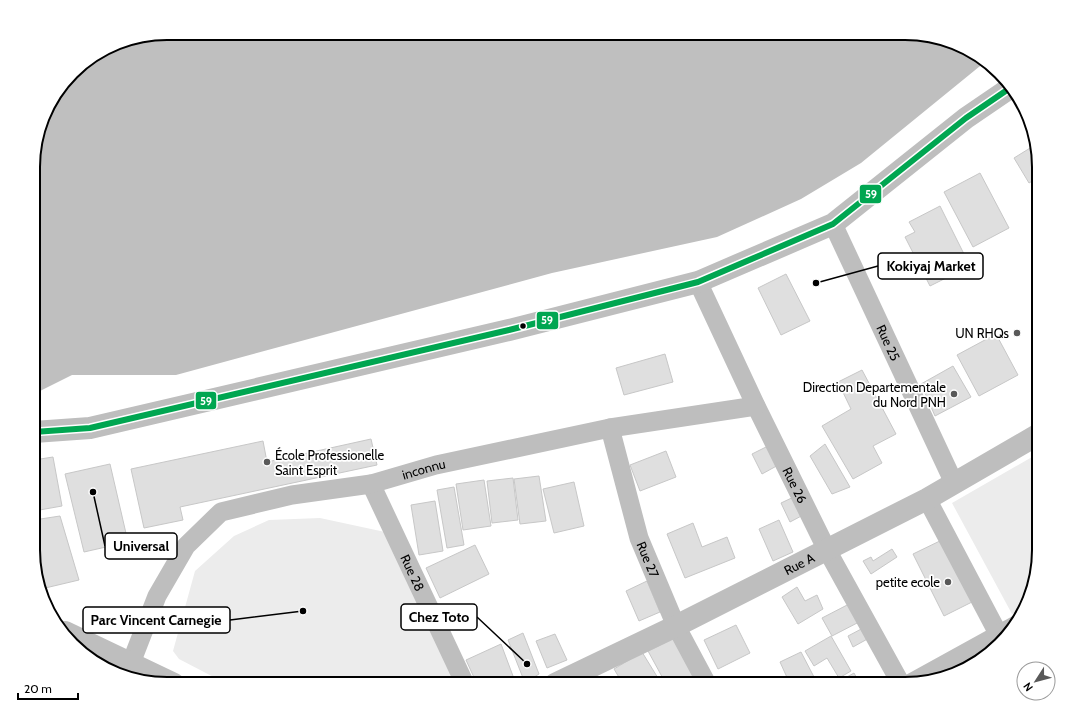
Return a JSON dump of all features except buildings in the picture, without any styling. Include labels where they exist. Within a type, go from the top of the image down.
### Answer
[{"type":"street","points":[[40,432],[90,428],[494,334],[698,282],[833,224],[966,118],[1006,91]]},
{"type":"street","name":"Rue 25","points":[[833,224],[954,483]]},
{"type":"street","name":"Rue 26","points":[[698,282],[756,406],[827,550],[897,677]]},
{"type":"street","name":"inconnu","points":[[131,664],[157,596],[186,546],[222,512],[292,495],[371,484],[436,465],[610,428],[756,406]]},
{"type":"street","name":"Rue 27","points":[[610,428],[639,538],[676,626],[702,677]]},
{"type":"street","name":"Rue A","points":[[570,677],[676,626],[927,499],[1032,438]]},
{"type":"street","name":"Rue 28","points":[[371,484],[462,677]]},
{"type":"street","points":[[927,499],[999,635]]},
{"type":"street","points":[[74,636],[158,676]]},
{"type":"street","points":[[925,675],[996,638]]},
{"type":"shaded area","points":[[167,40],[905,40],[938,44],[968,57],[981,65],[861,163],[801,199],[717,237],[552,273],[176,375],[72,375],[40,391],[40,167],[44,134],[61,97],[83,72],[111,53],[134,44]]},
{"type":"shaded area","points":[[1032,457],[1032,558],[1030,574],[1025,591],[1016,612],[1012,614],[952,503]]},
{"type":"shaded area","points":[[320,518],[385,532],[453,677],[214,677],[179,659],[173,651],[195,571],[234,536],[269,520]]},
{"type":"transit line","name":"59","points":[[40,432],[90,428],[509,330],[698,282],[833,224],[966,118],[1006,91]]},
{"type":"place","name":"Kokiyaj Market","points":[[816,283]]},
{"type":"place","name":"UN RHQs","points":[[1017,333]]},
{"type":"place","name":"Direction Departementale du Nord PNH","points":[[954,394]]},
{"type":"place","name":"École Professionelle Saint Esprit","points":[[267,462]]},
{"type":"place","name":"Universal","points":[[93,492]]},
{"type":"place","name":"petite ecole","points":[[948,582]]},
{"type":"place","name":"Parc Vincent Carnegie","points":[[303,611]]},
{"type":"place","name":"Chez Toto","points":[[527,664]]}]
